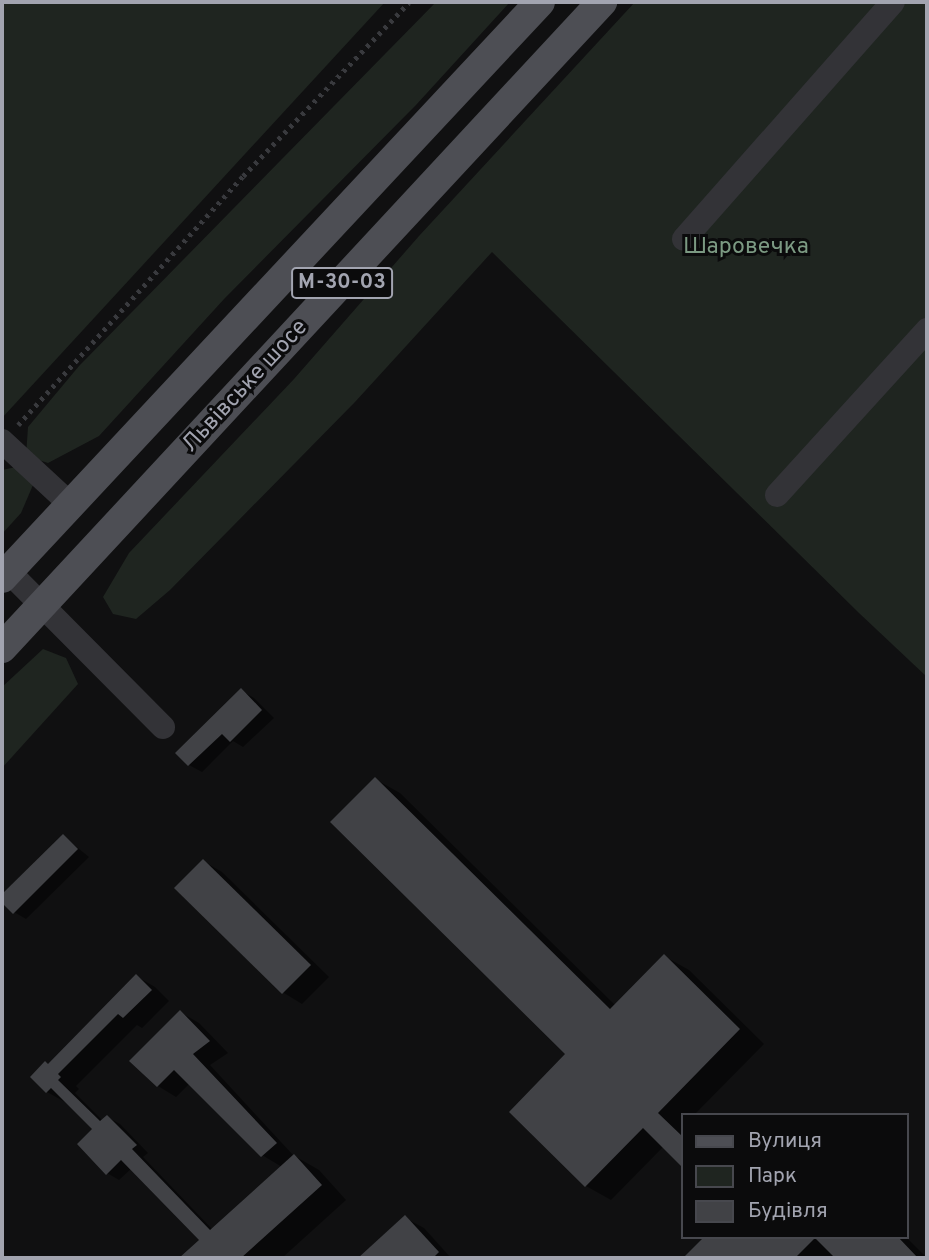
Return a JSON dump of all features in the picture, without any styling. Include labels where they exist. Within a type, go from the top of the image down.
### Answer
[{"type":"main road","name":"Львівське шосе","points":[[5,575],[540,2]]},
{"type":"main road","name":"Львівське шосе","points":[[2,648],[602,2]]},
{"type":"street","points":[[684,239],[893,2]]},
{"type":"street","points":[[778,495],[927,330]]},
{"type":"street","points":[[2,442],[71,505]]},
{"type":"street","points":[[5,575],[42,606],[163,727]]},
{"type":"path","points":[[2,442],[243,176],[410,2]]},
{"type":"green space","points":[[2,2],[385,2],[2,418]]},
{"type":"green space","points":[[436,2],[510,2],[416,105],[225,298],[99,436],[48,463],[26,456],[28,427],[79,366]]},
{"type":"green space","name":"Шаровечка","points":[[635,2],[927,2],[927,677],[492,252],[355,402],[170,590],[136,619],[113,614],[103,597],[129,553],[294,379],[419,236]]},
{"type":"green space","points":[[21,466],[33,485],[21,513],[2,534],[2,470]]},
{"type":"green space","points":[[43,649],[66,658],[78,684],[2,768],[2,687]]},
{"type":"building","points":[[241,688],[262,710],[230,742],[222,734],[188,766],[175,753]]},
{"type":"building","points":[[375,777],[610,1009],[664,954],[740,1029],[658,1113],[680,1134],[680,1165],[643,1128],[585,1187],[509,1112],[565,1054],[330,822]]},
{"type":"building","points":[[63,834],[78,849],[13,914],[2,903],[2,894]]},
{"type":"building","points":[[203,859],[311,965],[282,994],[174,888]]},
{"type":"building","points":[[136,974],[152,990],[123,1018],[118,1014],[58,1074],[61,1077],[58,1080],[100,1121],[107,1115],[137,1145],[132,1149],[210,1230],[294,1154],[322,1185],[241,1258],[179,1258],[199,1240],[121,1160],[106,1175],[77,1144],[92,1129],[51,1088],[46,1093],[30,1077],[45,1061],[48,1064]]},
{"type":"building","points":[[180,1010],[210,1041],[193,1054],[277,1143],[261,1157],[174,1070],[157,1087],[129,1061]]},
{"type":"building","points":[[405,1215],[439,1252],[433,1258],[358,1258]]},
{"type":"building","points":[[702,1239],[814,1239],[795,1258],[683,1258]]},
{"type":"building","points":[[816,1239],[900,1239],[918,1258],[835,1258]]}]
